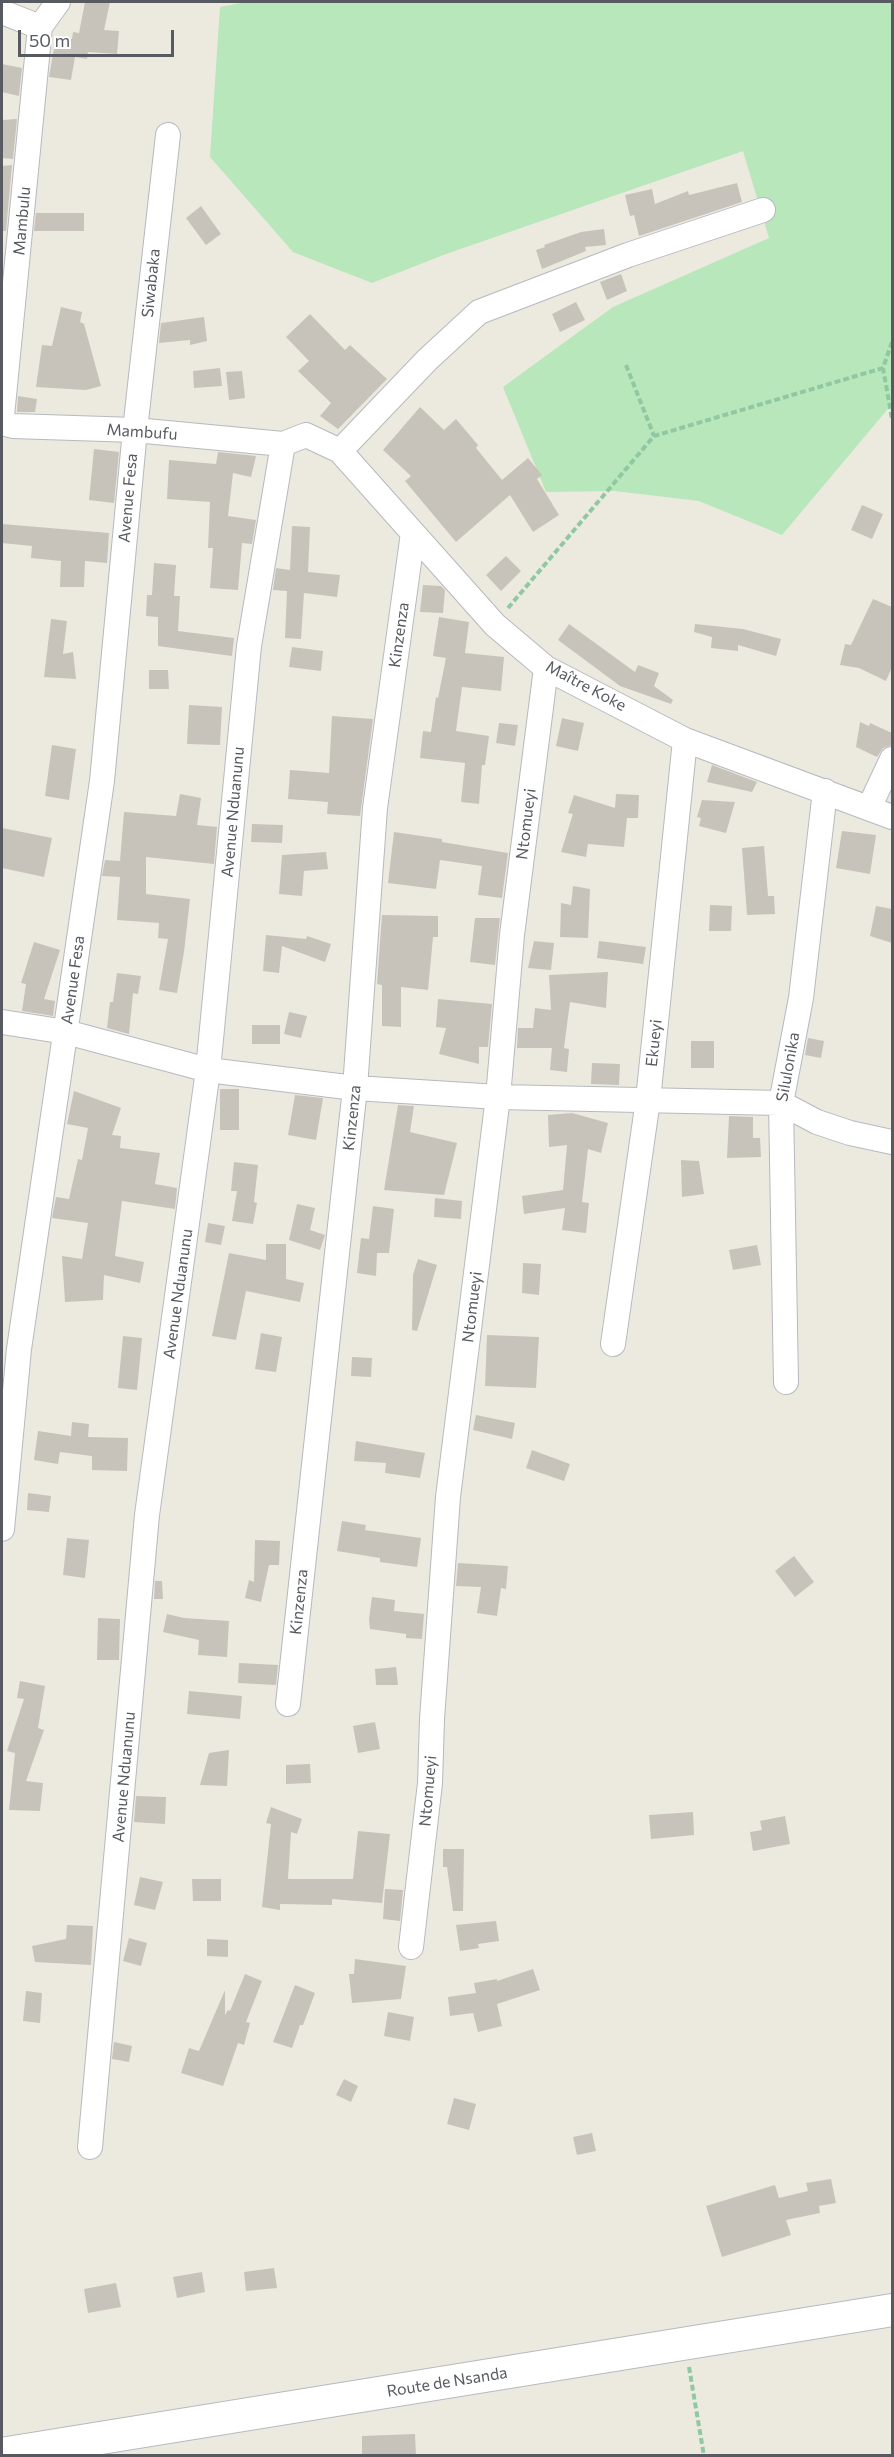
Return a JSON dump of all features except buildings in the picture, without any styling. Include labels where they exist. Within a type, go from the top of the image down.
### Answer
[{"type":"street","points":[[2,12],[40,27],[58,2]]},
{"type":"street","name":"Mambulu","points":[[2,416],[40,27]]},
{"type":"street","name":"Siwabaka","points":[[135,430],[168,135]]},
{"type":"street","points":[[340,451],[427,360],[479,312],[628,255],[763,210]]},
{"type":"street","name":"Mambufu","points":[[2,423],[13,426],[135,430],[282,444]]},
{"type":"street","name":"Avenue Fesa","points":[[2,1529],[19,1348],[102,781],[135,430]]},
{"type":"street","name":"Maître Koke","points":[[282,444],[306,435],[340,451],[495,625],[546,668],[685,740],[892,817]]},
{"type":"street","name":"Avenue Nduanunu","points":[[90,2147],[147,1515],[208,1070],[249,646],[282,444]]},
{"type":"street","name":"Kinzenza","points":[[288,1704],[356,1088],[375,808],[412,533]]},
{"type":"street","name":"Ntomueyi","points":[[411,1947],[430,1783],[432,1719],[448,1497],[498,1097],[512,935],[546,668]]},
{"type":"street","name":"Ekueyi","points":[[613,1344],[648,1100],[685,740]]},
{"type":"street","points":[[869,808],[892,759]]},
{"type":"street","name":"Silulonika","points":[[786,1382],[780,1102],[801,998],[825,791]]},
{"type":"street","points":[[2,1022],[65,1032],[208,1070],[356,1088],[498,1097],[780,1102],[817,1122],[850,1133],[892,1142]]},
{"type":"street","name":"Route de Nsanda","points":[[2,2454],[892,2310]]},
{"type":"path","points":[[892,342],[883,369],[892,419]]},
{"type":"path","points":[[626,365],[654,436]]},
{"type":"path","points":[[495,625],[654,436],[883,369]]},
{"type":"path","points":[[685,2343],[704,2456]]},
{"type":"green space","points":[[246,2],[892,2],[892,404],[782,535],[699,501],[615,491],[546,492],[503,387],[613,307],[769,238],[743,151],[446,254],[372,283],[293,252],[210,157],[220,7]]}]
